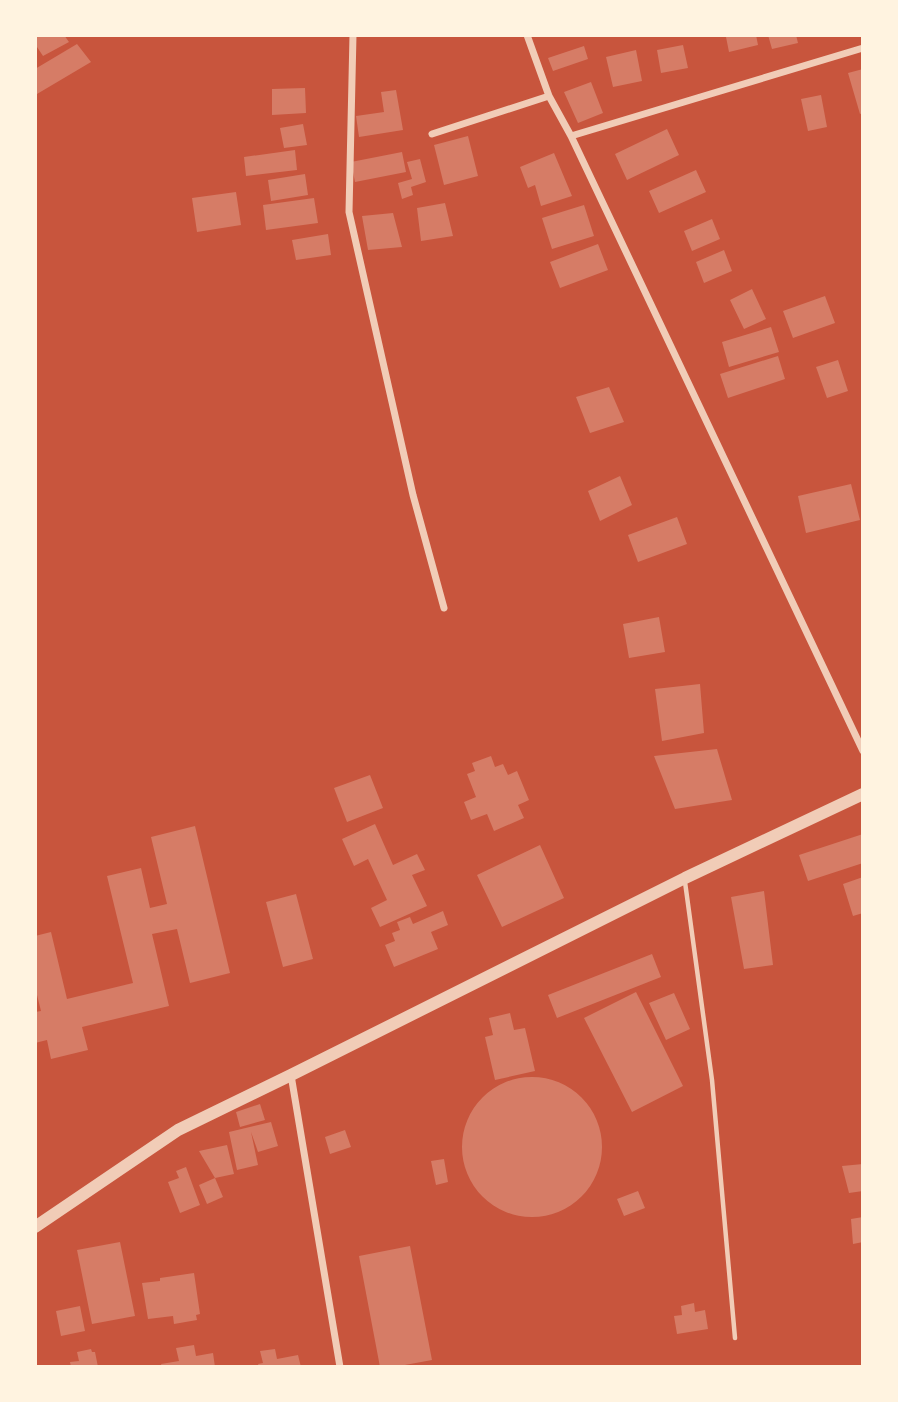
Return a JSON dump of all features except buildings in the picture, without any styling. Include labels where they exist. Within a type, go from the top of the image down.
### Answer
[{"type":"street","points":[[353,35],[349,212],[413,495],[444,608]]},
{"type":"street","points":[[527,35],[549,96],[571,136],[863,751]]},
{"type":"street","points":[[571,136],[863,48]]},
{"type":"street","points":[[432,134],[549,96]]},
{"type":"street","points":[[35,1227],[178,1129],[685,878],[863,794]]},
{"type":"street","points":[[291,1075],[340,1367]]},
{"type":"lane","points":[[685,878],[712,1080],[736,1338]]}]
